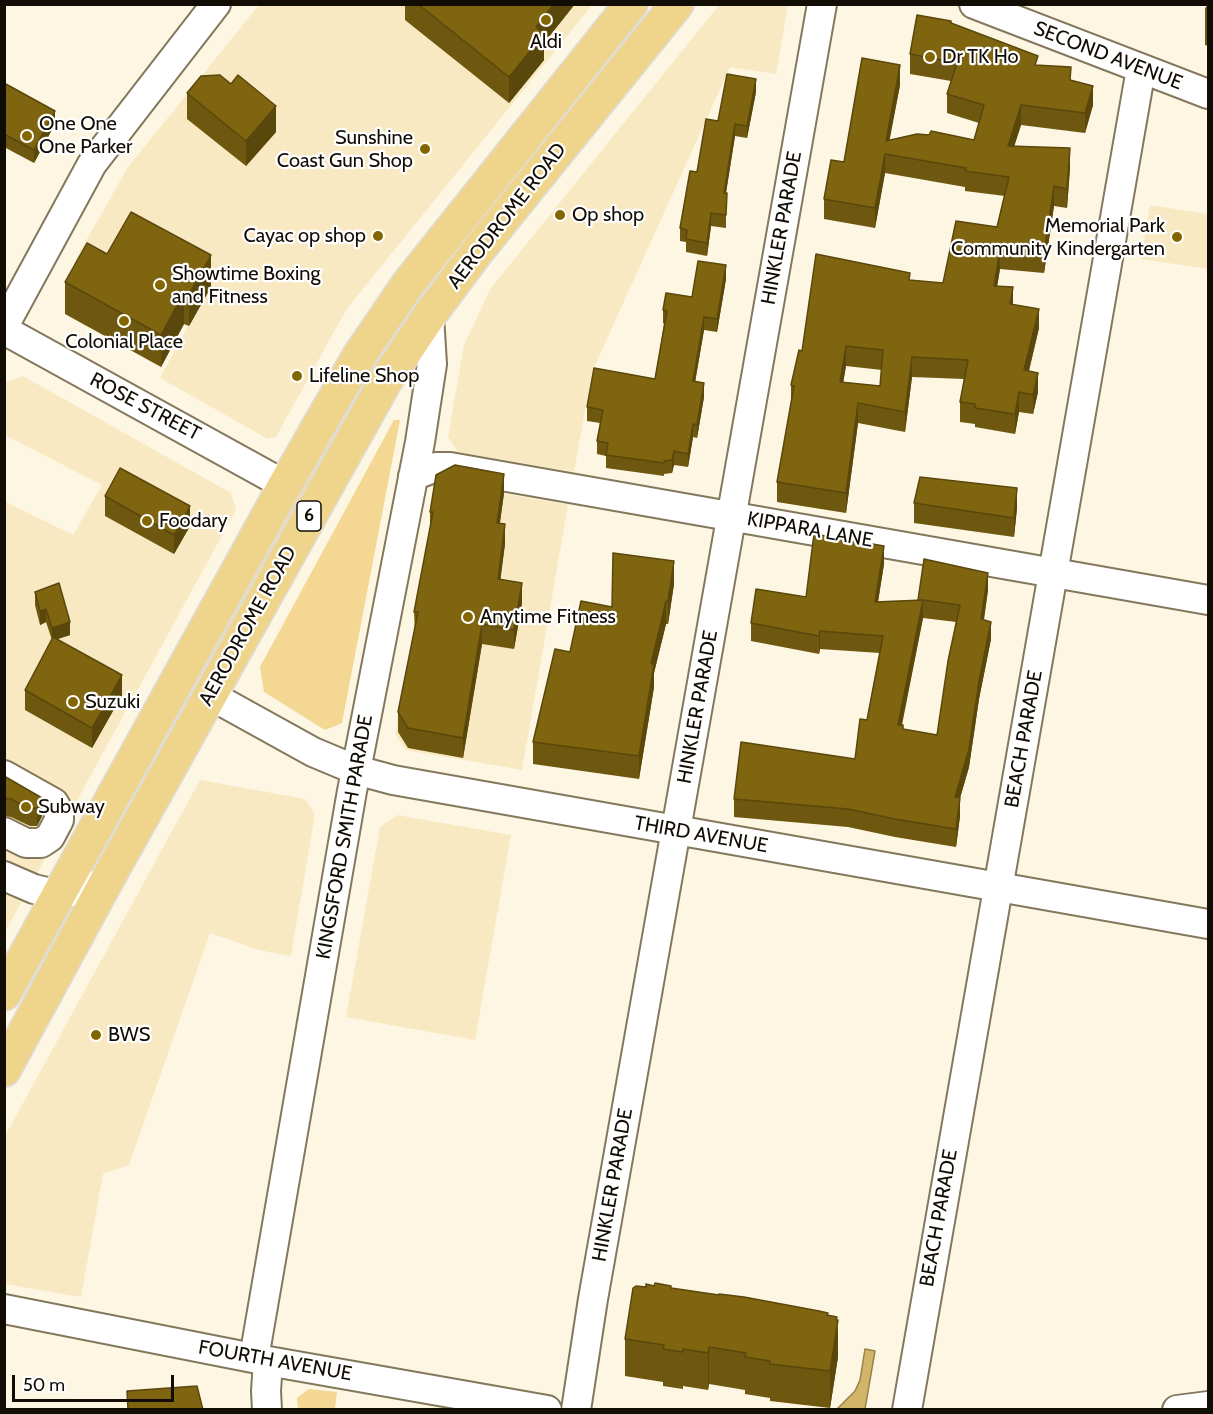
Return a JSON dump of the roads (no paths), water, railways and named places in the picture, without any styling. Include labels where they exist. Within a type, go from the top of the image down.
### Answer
[{"type":"main road","name":"AERODROME ROAD","points":[[4,994],[285,485],[359,356],[408,284],[631,4]]},
{"type":"main road","name":"AERODROME ROAD","points":[[4,1070],[349,443],[386,380],[429,316],[511,208],[677,4]]},
{"type":"street","points":[[4,326],[92,164],[216,4]]},
{"type":"street","name":"HINKLER PARADE","points":[[576,1410],[593,1299],[822,4]]},
{"type":"street","name":"SECOND AVENUE","points":[[974,4],[1209,94]]},
{"type":"street","name":"BEACH PARADE","points":[[907,1410],[1141,69]]},
{"type":"street","name":"KINGSFORD SMITH PARADE","points":[[267,1410],[261,1360],[356,770],[413,476],[432,364],[429,316]]},
{"type":"street","name":"ROSE STREET","points":[[4,330],[285,485]]},
{"type":"street","name":"KIPPARA LANE","points":[[413,476],[436,467],[450,467],[1209,600]]},
{"type":"street","name":"THIRD AVENUE","points":[[210,695],[313,752],[356,770],[435,789],[1209,924]]},
{"type":"street","points":[[4,775],[54,803],[59,812],[59,820],[50,837],[41,843],[26,843],[4,832]]},
{"type":"street","points":[[4,876],[34,890],[60,895],[106,882]]},
{"type":"street","name":"FOURTH AVENUE","points":[[4,1309],[261,1360],[547,1410]]},
{"type":"street","points":[[1177,1410],[1209,1406]]},
{"type":"place","name":"Aldi","points":[[546,20]]},
{"type":"place","name":"Dr TK Ho","points":[[930,57]]},
{"type":"place","name":"One One One Parker","points":[[27,136]]},
{"type":"place","name":"Sunshine Coast Gun Shop","points":[[425,149]]},
{"type":"place","name":"Op shop","points":[[560,215]]},
{"type":"place","name":"Cayac op shop","points":[[378,236]]},
{"type":"place","name":"Memorial Park Community Kindergarten","points":[[1177,237]]},
{"type":"place","name":"Showtime Boxing and Fitness","points":[[160,285]]},
{"type":"place","name":"Colonial Place","points":[[124,321]]},
{"type":"place","name":"Lifeline Shop","points":[[297,376]]},
{"type":"place","name":"Foodary","points":[[147,521]]},
{"type":"place","name":"Anytime Fitness","points":[[468,617]]},
{"type":"place","name":"Suzuki","points":[[73,702]]},
{"type":"place","name":"Subway","points":[[26,807]]},
{"type":"place","name":"BWS","points":[[96,1035]]}]
